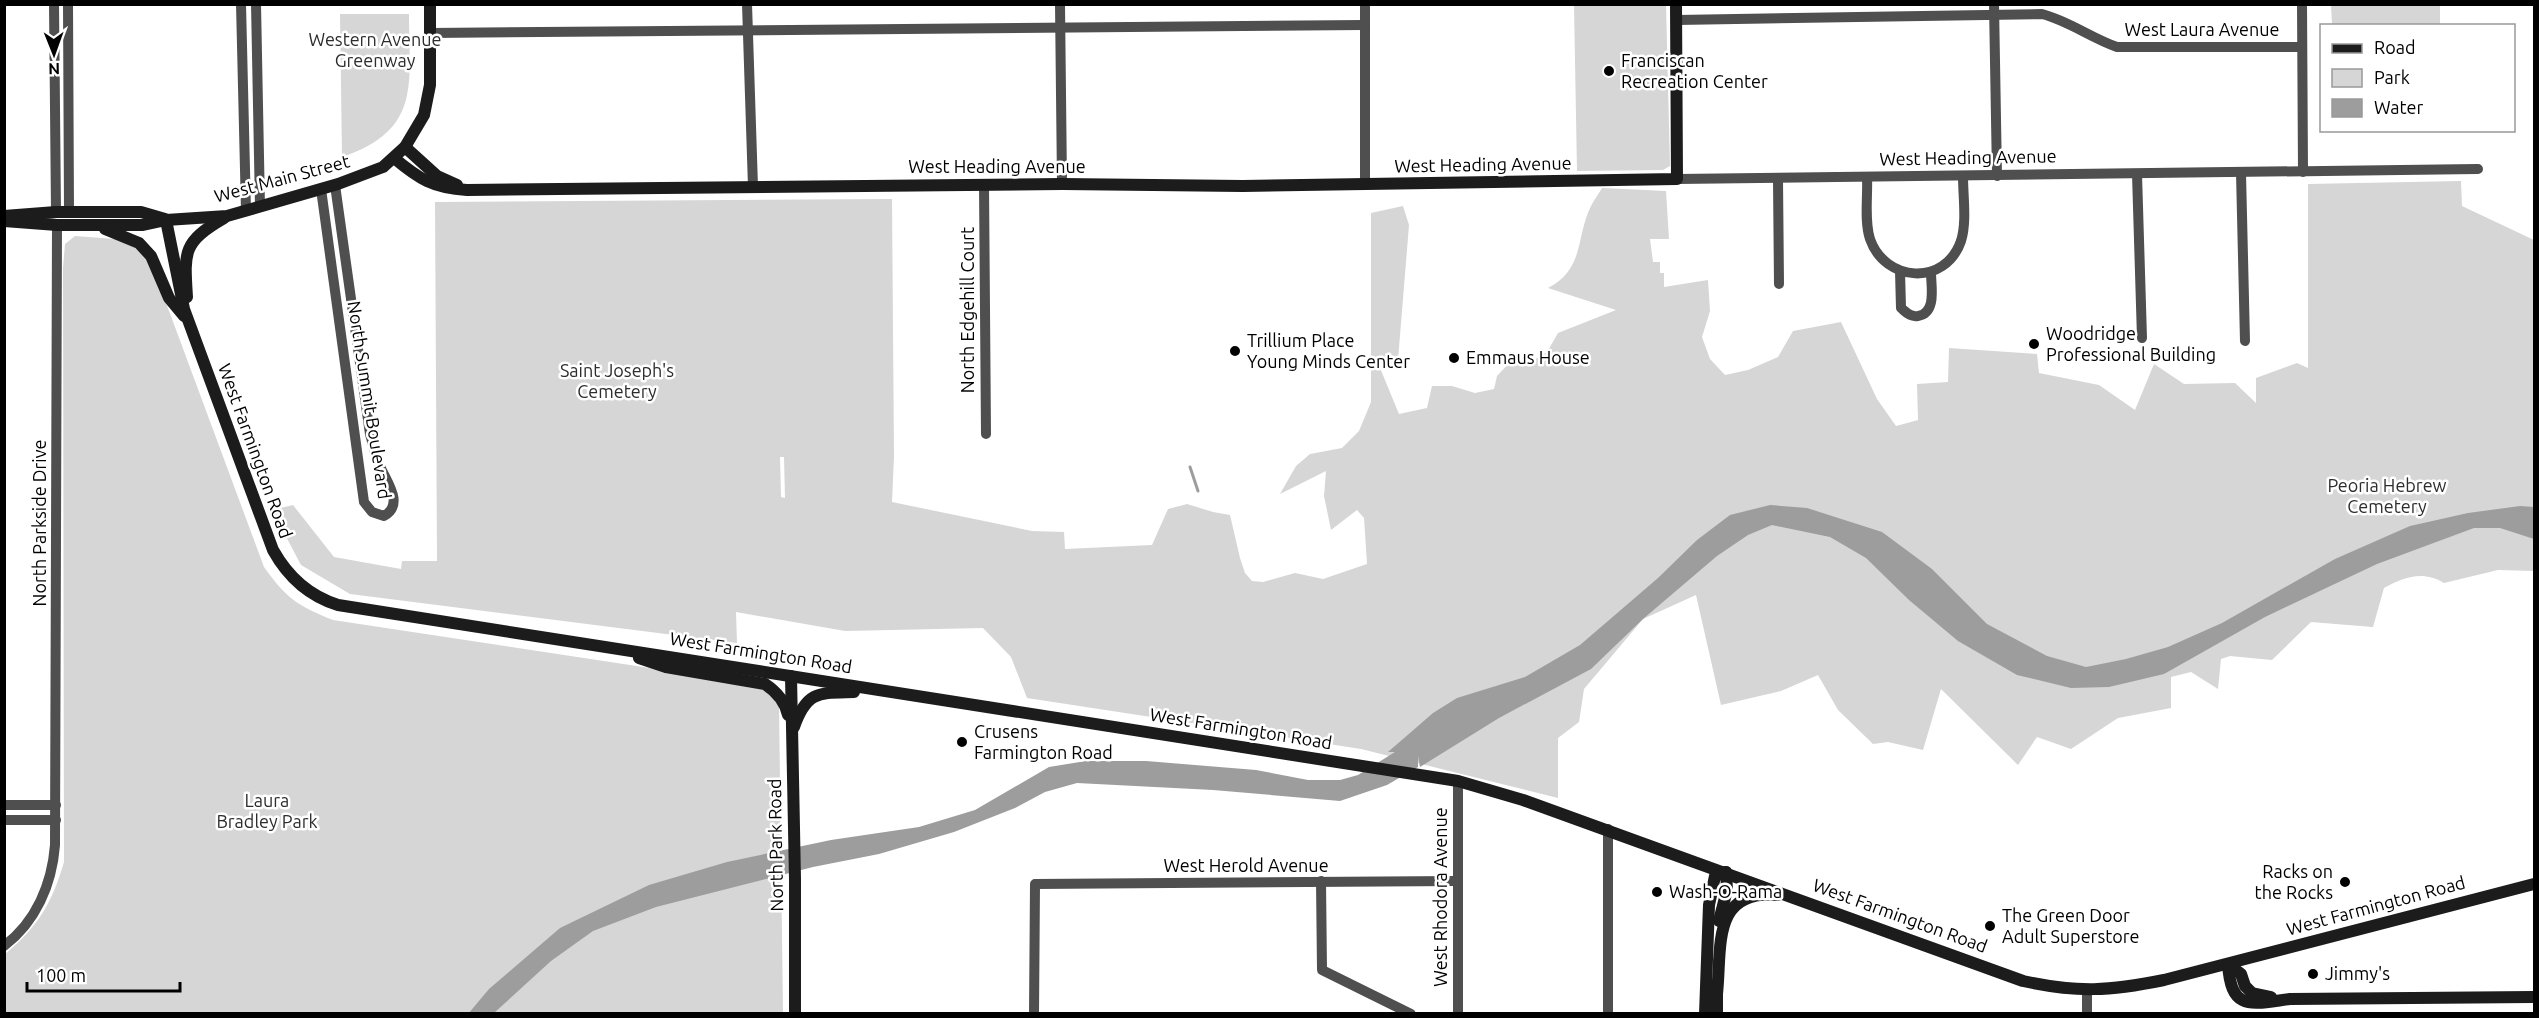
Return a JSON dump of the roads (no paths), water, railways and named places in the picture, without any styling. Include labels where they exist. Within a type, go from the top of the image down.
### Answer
[{"type":"main road","points":[[400,152],[419,126],[428,101],[430,4]]},
{"type":"main road","points":[[1676,4],[1677,179]]},
{"type":"main road","name":"West Main Street","points":[[4,221],[57,225],[143,225],[166,220],[227,216],[335,185],[383,167],[400,152]]},
{"type":"main road","name":"West Heading Avenue","points":[[400,152],[445,180],[468,188],[488,190],[1062,184],[1365,185],[1677,179]]},
{"type":"main road","name":"West Main Street","points":[[4,216],[62,212],[141,212],[166,220]]},
{"type":"main road","points":[[187,319],[185,258],[189,246],[207,228],[227,216]]},
{"type":"main road","name":"West Farmington Road","points":[[166,220],[179,290],[187,319],[267,538],[282,566],[304,588],[331,603],[359,610],[1458,782],[1501,792],[1808,901],[2024,981],[2059,989],[2087,991],[2128,987],[2228,964],[2535,884]]},
{"type":"main road","points":[[90,225],[120,234],[139,243],[151,256],[169,298],[187,319]]},
{"type":"main road","points":[[601,647],[666,667],[765,684],[776,691],[786,707],[792,734]]},
{"type":"main road","name":"North Park Road","points":[[791,676],[795,1014]]},
{"type":"main road","points":[[792,734],[806,702],[820,693],[888,692]]},
{"type":"main road","points":[[1705,1014],[1710,896],[1715,876],[1726,872],[1727,890],[1719,924],[1717,1014]]},
{"type":"main road","points":[[1717,994],[1724,923],[1734,905],[1743,898],[1759,894],[1783,895],[1808,901]]},
{"type":"main road","points":[[2228,964],[2241,974],[2245,986],[2252,993],[2290,999],[2535,997]]},
{"type":"street","points":[[54,4],[62,212]]},
{"type":"street","points":[[62,212],[68,4]]},
{"type":"street","points":[[241,4],[246,211]]},
{"type":"street","points":[[256,4],[260,207]]},
{"type":"street","points":[[747,4],[753,187]]},
{"type":"street","points":[[1060,4],[1062,184]]},
{"type":"street","points":[[1365,4],[1365,185]]},
{"type":"street","points":[[2302,4],[2303,172]]},
{"type":"street","points":[[1994,9],[1997,176]]},
{"type":"street","name":"West Laura Avenue","points":[[1677,20],[1994,9],[2042,14],[2061,19],[2093,39],[2117,47],[2302,47]]},
{"type":"street","points":[[430,33],[1364,25]]},
{"type":"street","name":"West Heading Avenue","points":[[1677,179],[1778,180],[2478,169]]},
{"type":"street","points":[[2241,173],[2245,341]]},
{"type":"street","points":[[2137,174],[2142,338]]},
{"type":"street","points":[[1867,178],[1869,236],[1875,251],[1887,264],[1900,271],[1917,275],[1931,273],[1951,257],[1960,243],[1964,228],[1963,176]]},
{"type":"street","points":[[1778,180],[1779,284]]},
{"type":"street","name":"North Summit Boulevard","points":[[321,189],[364,502],[372,512],[384,516],[391,511],[394,499],[370,434],[335,185]]},
{"type":"street","name":"North Edgehill Court","points":[[984,185],[986,434]]},
{"type":"street","name":"North Parkside Drive","points":[[4,946],[26,926],[46,888],[53,866],[56,820],[57,225]]},
{"type":"street","points":[[1900,271],[1901,308],[1908,315],[1915,317],[1927,313],[1931,307],[1931,273]]},
{"type":"street","name":"West Rhodora Avenue","points":[[1458,782],[1458,1014]]},
{"type":"street","points":[[4,805],[56,805]]},
{"type":"street","points":[[4,820],[56,820]]},
{"type":"street","points":[[1608,829],[1608,1014]]},
{"type":"street","points":[[1321,881],[1322,970],[1411,1014]]},
{"type":"street","name":"West Herold Avenue","points":[[1034,1014],[1035,884],[1457,881]]},
{"type":"street","points":[[2087,991],[2087,1014]]},
{"type":"water","points":[[1770,505],[1807,508],[1882,532],[1932,569],[1987,624],[2047,656],[2086,667],[2168,647],[2222,623],[2335,559],[2410,526],[2468,513],[2520,506],[2534,507],[2534,539],[2500,528],[2474,528],[2377,564],[2265,617],[2164,674],[2109,687],[2071,688],[2017,675],[1958,641],[1909,600],[1866,558],[1830,537],[1772,525],[1748,535],[1717,556],[1643,619],[1591,669],[1499,718],[1420,767],[1418,756],[1418,767],[1387,785],[1340,801],[1213,790],[1077,783],[1045,792],[1015,808],[954,832],[879,854],[813,867],[656,907],[593,931],[551,961],[494,1013],[468,1014],[489,989],[560,928],[649,885],[727,862],[831,840],[919,827],[975,810],[1049,767],[1086,761],[1146,761],[1256,770],[1308,780],[1340,780],[1358,775],[1395,752],[1388,752],[1433,713],[1457,698],[1525,677],[1580,645],[1658,578],[1697,540],[1730,515]]},
{"type":"waterway","points":[[1190,467],[1198,491]]},
{"type":"place","name":"Franciscan Recreation Center","points":[[1609,71]]},
{"type":"place","name":"Woodridge Professional Building","points":[[2034,344]]},
{"type":"place","name":"Trillium Place Young Minds Center","points":[[1235,351]]},
{"type":"place","name":"Emmaus House","points":[[1454,358]]},
{"type":"place","name":"Crusens Farmington Road","points":[[962,742]]},
{"type":"place","name":"Racks on the Rocks","points":[[2345,882]]},
{"type":"place","name":"Wash-O-Rama","points":[[1657,892]]},
{"type":"place","name":"The Green Door Adult Superstore","points":[[1990,926]]},
{"type":"place","name":"Jimmy's","points":[[2313,974]]},
{"type":"park label","name":"Western Avenue Greenway","points":[[375,50]]},
{"type":"park label","name":"Saint Joseph's Cemetery","points":[[617,382]]},
{"type":"park label","name":"Peoria Hebrew Cemetery","points":[[2387,496]]},
{"type":"park label","name":"Laura Bradley Park","points":[[267,811]]}]
